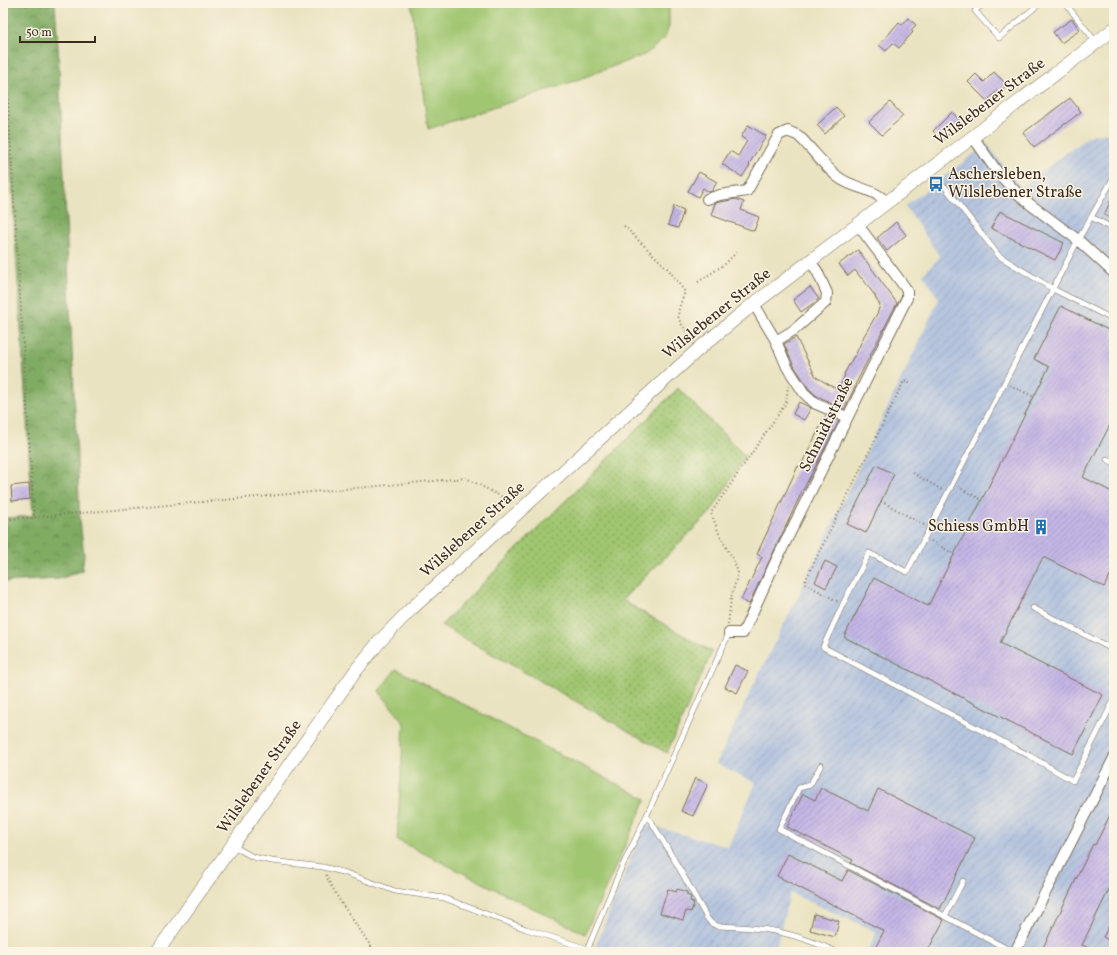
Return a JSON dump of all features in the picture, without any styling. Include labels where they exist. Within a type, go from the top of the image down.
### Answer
[{"type":"street","name":"Wilslebener Straße","points":[[157,952],[349,679],[380,641],[410,610],[701,346],[1114,29]]},
{"type":"street","points":[[707,199],[720,195],[748,191],[779,135],[788,132],[797,135],[804,141],[839,178],[875,193],[882,197],[887,203]]},
{"type":"street","points":[[973,137],[998,173],[1017,193],[1078,240],[1114,273]]},
{"type":"street","name":"Schmidtstraße","points":[[729,633],[743,633],[774,565],[907,298],[907,291],[858,225]]},
{"type":"street","points":[[776,342],[794,330],[826,302],[827,293],[817,271],[810,261]]},
{"type":"street","points":[[750,307],[776,342],[787,367],[804,393],[816,404],[847,417]]},
{"type":"street","points":[[1014,952],[1114,758]]},
{"type":"lane","points":[[984,3],[975,11],[999,38],[1040,3]]},
{"type":"lane","points":[[1065,3],[1096,42]]},
{"type":"lane","points":[[1114,177],[1078,240],[907,572],[870,552],[823,647],[1073,781],[1114,700]]},
{"type":"lane","points":[[945,187],[998,256],[1053,289],[1114,320]]},
{"type":"lane","points":[[1091,216],[1114,229]]},
{"type":"lane","points":[[1107,459],[1114,463]]},
{"type":"lane","points":[[1033,608],[1114,650]]},
{"type":"lane","points":[[233,846],[253,857],[272,861],[323,866],[395,891],[444,898],[526,929],[588,950],[620,871],[729,633]]},
{"type":"lane","points":[[821,765],[810,785],[799,788],[780,829],[1014,952]]},
{"type":"lane","points":[[646,817],[652,821],[711,923],[717,926],[762,929],[787,934],[814,942],[837,952]]},
{"type":"lane","points":[[945,916],[963,881]]},
{"type":"path","points":[[3,23],[34,518]]},
{"type":"path","points":[[624,226],[669,270],[685,292],[678,308],[679,321],[701,346]]},
{"type":"path","points":[[698,282],[725,264],[738,251]]},
{"type":"path","points":[[729,633],[728,621],[731,598],[738,572],[732,557],[720,536],[711,513],[786,403],[788,388],[787,367]]},
{"type":"path","points":[[843,604],[804,583],[904,381],[911,384]]},
{"type":"path","points":[[1005,382],[1034,397]]},
{"type":"path","points":[[913,473],[948,493]]},
{"type":"path","points":[[3,520],[466,478],[510,500],[520,510]]},
{"type":"path","points":[[952,484],[982,500]]},
{"type":"path","points":[[881,501],[930,528]]},
{"type":"path","points":[[925,538],[954,554]]},
{"type":"path","points":[[323,866],[329,882],[375,952]]},
{"type":"shaded area","points":[[1114,133],[1114,952],[868,952],[877,932],[790,893],[775,952],[607,952],[594,950],[645,824],[728,847],[756,783],[716,764],[799,594],[939,299],[923,274],[940,257],[905,206],[987,144],[1021,188],[1090,135]]},
{"type":"green space","points":[[3,3],[55,3],[80,520],[84,555],[82,571],[59,579],[3,582],[3,518],[33,516],[3,49]]},
{"type":"green space","points":[[411,3],[669,3],[669,26],[665,38],[646,54],[566,84],[428,129]]},
{"type":"green space","points":[[678,388],[745,456],[711,512],[622,600],[712,652],[667,753],[441,625]]},
{"type":"green space","points":[[396,669],[646,799],[585,934],[397,840],[404,723],[379,691]]},
{"type":"building","points":[[908,18],[916,25],[911,30],[913,32],[899,48],[893,43],[886,51],[879,45],[899,22],[902,25]]},
{"type":"building","points":[[1072,19],[1080,30],[1061,43],[1053,32]]},
{"type":"building","points":[[994,72],[1007,85],[999,93],[997,91],[987,101],[968,82],[976,74],[984,82]]},
{"type":"building","points":[[1070,98],[1081,112],[1034,147],[1023,133]]},
{"type":"building","points":[[890,102],[903,116],[882,135],[869,122]]},
{"type":"building","points":[[836,107],[844,116],[825,134],[817,125]]},
{"type":"building","points":[[952,112],[961,122],[942,141],[933,131]]},
{"type":"building","points":[[748,125],[766,136],[742,177],[722,164],[730,151],[738,156],[747,141],[741,137]]},
{"type":"building","points":[[699,172],[717,182],[712,191],[709,192],[703,188],[698,197],[688,191]]},
{"type":"building","points":[[1114,194],[1114,220],[1104,215]]},
{"type":"building","points":[[736,199],[744,202],[741,210],[759,217],[754,231],[711,215],[715,203]]},
{"type":"building","points":[[674,206],[684,210],[678,228],[668,225]]},
{"type":"building","points":[[1000,211],[1064,243],[1055,260],[991,228]]},
{"type":"building","points":[[896,222],[906,235],[887,251],[877,238]]},
{"type":"building","points":[[858,250],[897,303],[844,409],[817,396],[809,389],[793,364],[784,344],[796,337],[816,377],[838,390],[845,375],[844,374],[878,312],[880,305],[876,297],[855,270],[848,276],[839,264]]},
{"type":"building","points":[[810,287],[819,299],[801,312],[793,300]]},
{"type":"building","name":"Schiess GmbH","points":[[1061,306],[1114,333],[1114,425],[1111,423],[1083,477],[1114,493],[1114,568],[1104,587],[1043,557],[1000,643],[1103,695],[1073,754],[844,637],[874,578],[928,606],[1049,367],[1034,359]]},
{"type":"building","points":[[799,402],[811,408],[804,420],[793,414]]},
{"type":"building","points":[[826,415],[839,421],[800,496],[749,604],[741,600],[762,557],[757,554],[798,466],[800,467]]},
{"type":"building","points":[[876,465],[894,474],[866,533],[847,524]]},
{"type":"building","points":[[29,484],[30,499],[12,501],[11,486]]},
{"type":"building","points":[[825,561],[837,567],[826,588],[815,582]]},
{"type":"building","points":[[735,665],[748,671],[737,693],[725,687]]},
{"type":"building","points":[[695,778],[708,784],[693,816],[681,811]]},
{"type":"building","points":[[821,788],[868,811],[878,789],[975,838],[940,909],[851,863],[853,860],[787,827],[803,794],[815,800]]},
{"type":"building","points":[[1114,807],[1114,879],[1082,945],[1097,952],[1041,952],[1093,844],[1095,845]]},
{"type":"building","points":[[788,854],[842,881],[848,870],[944,920],[927,952],[873,952],[884,931],[777,876]]},
{"type":"building","points":[[668,889],[676,892],[677,889],[687,892],[687,895],[691,897],[690,901],[694,903],[691,912],[686,911],[683,920],[660,913]]},
{"type":"building","points":[[814,914],[839,921],[835,937],[810,930]]},
{"type":"building","points":[[1114,917],[1114,943],[1103,937]]},
{"type":"place","name":"Aschersleben, Wilslebener Straße","points":[[936,184]]},
{"type":"place","name":"Schiess GmbH","points":[[1041,527]]}]
